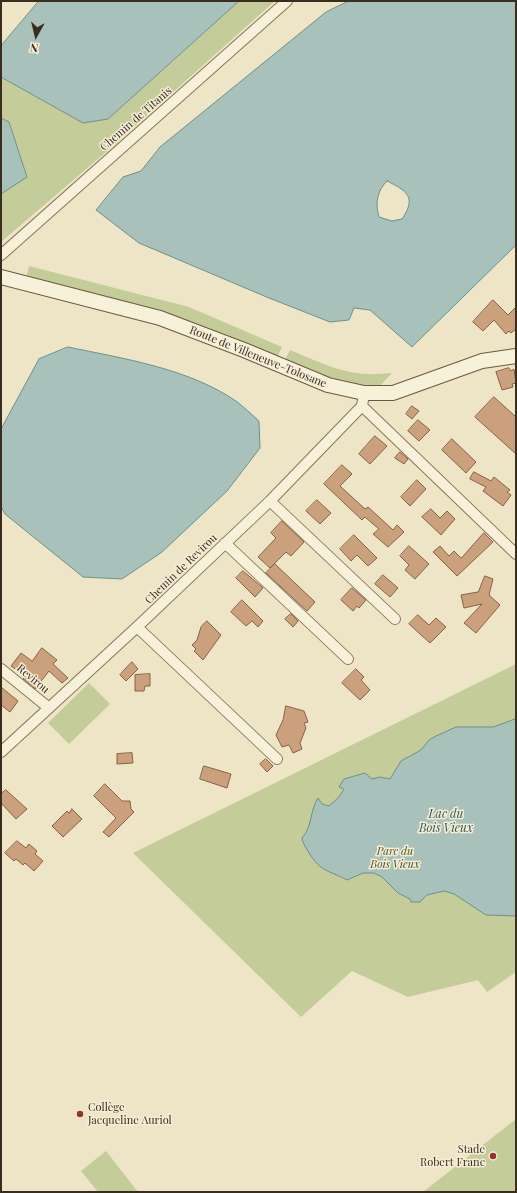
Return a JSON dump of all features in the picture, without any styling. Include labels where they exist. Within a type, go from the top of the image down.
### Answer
[{"type":"street","name":"Chemin de Titanis","points":[[1,255],[286,1]]},
{"type":"street","name":"Route de Villeneuve-Tolosane","points":[[1,277],[160,318],[244,350],[363,400],[393,393],[482,361],[516,356]]},
{"type":"street","name":"Chemin de Revirou","points":[[1,752],[137,627],[270,501],[363,400]]},
{"type":"street","points":[[363,400],[516,554]]},
{"type":"street","points":[[270,501],[395,619]]},
{"type":"street","points":[[225,543],[348,659]]},
{"type":"street","points":[[137,627],[277,759]]},
{"type":"street","name":"Revirou","points":[[1,669],[49,708]]},
{"type":"green space","points":[[239,1],[275,1],[106,152],[1,242],[1,194],[27,176],[9,122],[1,118],[1,77],[83,123],[108,119]]},
{"type":"green space","points":[[29,266],[189,307],[282,347],[277,358],[26,278]]},
{"type":"green space","points":[[290,350],[328,366],[351,372],[363,374],[392,373],[379,387],[355,385],[331,379],[285,360]]},
{"type":"green space","name":"Parc du Bois Vieux","points":[[516,664],[516,972],[487,992],[478,980],[408,997],[352,971],[301,1017],[133,853]]},
{"type":"green space","points":[[89,683],[110,704],[69,744],[48,723]]},
{"type":"green space","name":"Stade Robert Franc","points":[[516,1119],[516,1192],[423,1192]]},
{"type":"green space","points":[[106,1151],[138,1192],[98,1192],[81,1171]]},
{"type":"water","points":[[39,1],[239,1],[108,119],[83,123],[1,77],[1,46]]},
{"type":"water","points":[[349,1],[516,1],[516,245],[412,347],[370,310],[354,308],[349,320],[330,322],[139,243],[96,210],[123,177],[141,171],[160,147],[326,12]],"holes":[[[387,181],[400,188],[408,196],[409,205],[402,219],[392,221],[379,217],[377,202],[379,193]]]},
{"type":"water","points":[[1,118],[9,122],[27,177],[1,194]]},
{"type":"water","points":[[68,347],[155,366],[197,380],[236,401],[259,421],[260,448],[227,491],[162,552],[122,579],[83,577],[5,514],[1,507],[1,429],[39,359]]},
{"type":"water","name":"Lac du Bois Vieux","points":[[516,719],[516,916],[486,915],[454,894],[444,891],[427,895],[420,902],[411,902],[410,899],[398,893],[382,877],[374,873],[363,873],[347,880],[321,867],[313,859],[302,838],[308,829],[315,803],[318,798],[322,804],[329,806],[339,797],[344,789],[339,787],[344,779],[365,773],[372,779],[380,777],[390,779],[401,761],[421,750],[429,740],[436,736],[456,727],[493,727]]},
{"type":"building","points":[[493,300],[508,315],[516,307],[516,329],[511,333],[509,331],[506,334],[494,320],[483,331],[473,322]]},
{"type":"building","points":[[509,368],[511,371],[514,369],[516,383],[512,384],[513,387],[502,390],[496,372]]},
{"type":"building","points":[[494,397],[516,417],[516,454],[475,417]]},
{"type":"building","points":[[412,406],[419,411],[412,419],[406,414]]},
{"type":"building","points":[[418,420],[430,430],[419,441],[408,431]]},
{"type":"building","points":[[375,436],[387,446],[370,464],[359,454]]},
{"type":"building","points":[[452,439],[476,462],[466,473],[442,450]]},
{"type":"building","points":[[400,452],[408,459],[404,464],[395,458]]},
{"type":"building","points":[[342,465],[352,474],[340,486],[365,509],[368,507],[393,530],[397,525],[404,532],[388,547],[373,534],[379,529],[365,517],[362,520],[324,484]]},
{"type":"building","points":[[474,472],[491,481],[494,477],[510,490],[507,492],[511,495],[503,506],[483,491],[486,487],[470,479]]},
{"type":"building","points":[[417,480],[426,489],[410,506],[401,497]]},
{"type":"building","points":[[317,500],[331,513],[320,524],[306,511]]},
{"type":"building","points":[[431,509],[440,518],[447,511],[455,519],[441,535],[422,517]]},
{"type":"building","points":[[282,521],[304,542],[291,556],[286,552],[270,568],[258,557],[276,538],[271,533]]},
{"type":"building","points":[[484,533],[493,542],[457,576],[433,552],[440,546],[449,556],[454,551],[461,558]]},
{"type":"building","points":[[354,535],[377,558],[368,566],[357,555],[351,561],[340,549]]},
{"type":"building","points":[[409,546],[429,564],[415,579],[405,570],[409,565],[400,556]]},
{"type":"building","points":[[275,564],[315,602],[307,611],[266,573]]},
{"type":"building","points":[[243,571],[263,588],[255,597],[236,578]]},
{"type":"building","points":[[383,575],[398,588],[390,597],[375,584]]},
{"type":"building","points":[[485,576],[493,579],[489,595],[500,605],[476,633],[464,623],[482,604],[464,608],[461,595],[478,592]]},
{"type":"building","points":[[352,588],[366,600],[359,608],[357,606],[353,611],[341,600]]},
{"type":"building","points":[[242,600],[263,621],[258,627],[252,621],[246,626],[231,612]]},
{"type":"building","points":[[291,614],[298,621],[293,627],[285,619]]},
{"type":"building","points":[[418,615],[429,625],[436,618],[446,627],[430,643],[409,624]]},
{"type":"building","points":[[207,621],[221,635],[203,660],[194,651],[196,649],[192,645],[197,640],[201,627]]},
{"type":"building","points":[[42,648],[57,660],[53,664],[68,678],[62,683],[49,671],[35,689],[23,679],[25,676],[11,666],[21,653],[32,661]]},
{"type":"building","points":[[132,662],[138,669],[126,681],[120,675]]},
{"type":"building","points":[[356,669],[364,677],[361,680],[370,690],[360,700],[342,683]]},
{"type":"building","points":[[150,674],[150,686],[145,686],[144,691],[135,691],[135,675]]},
{"type":"building","points":[[1,687],[18,701],[10,712],[1,705]]},
{"type":"building","points":[[286,706],[304,711],[308,722],[304,723],[306,728],[300,743],[302,749],[293,753],[289,745],[282,747],[276,735],[283,720]]},
{"type":"building","points":[[132,753],[133,763],[117,764],[117,754]]},
{"type":"building","points":[[266,759],[273,766],[267,772],[260,764]]},
{"type":"building","points":[[204,766],[231,774],[227,788],[200,779]]},
{"type":"building","points":[[105,784],[122,801],[130,801],[131,809],[134,812],[109,837],[103,832],[116,818],[94,796]]},
{"type":"building","points":[[6,790],[27,809],[16,819],[1,803],[1,794]]},
{"type":"building","points":[[72,809],[82,819],[63,837],[52,826],[67,811],[69,813]]},
{"type":"building","points":[[17,841],[26,848],[29,844],[37,851],[35,854],[43,861],[34,871],[25,863],[23,865],[16,859],[14,861],[5,853]]},
{"type":"place","name":"Collège Jacqueline Auriol","points":[[80,1114]]},
{"type":"place","name":"Stade Robert Franc","points":[[493,1156]]}]
